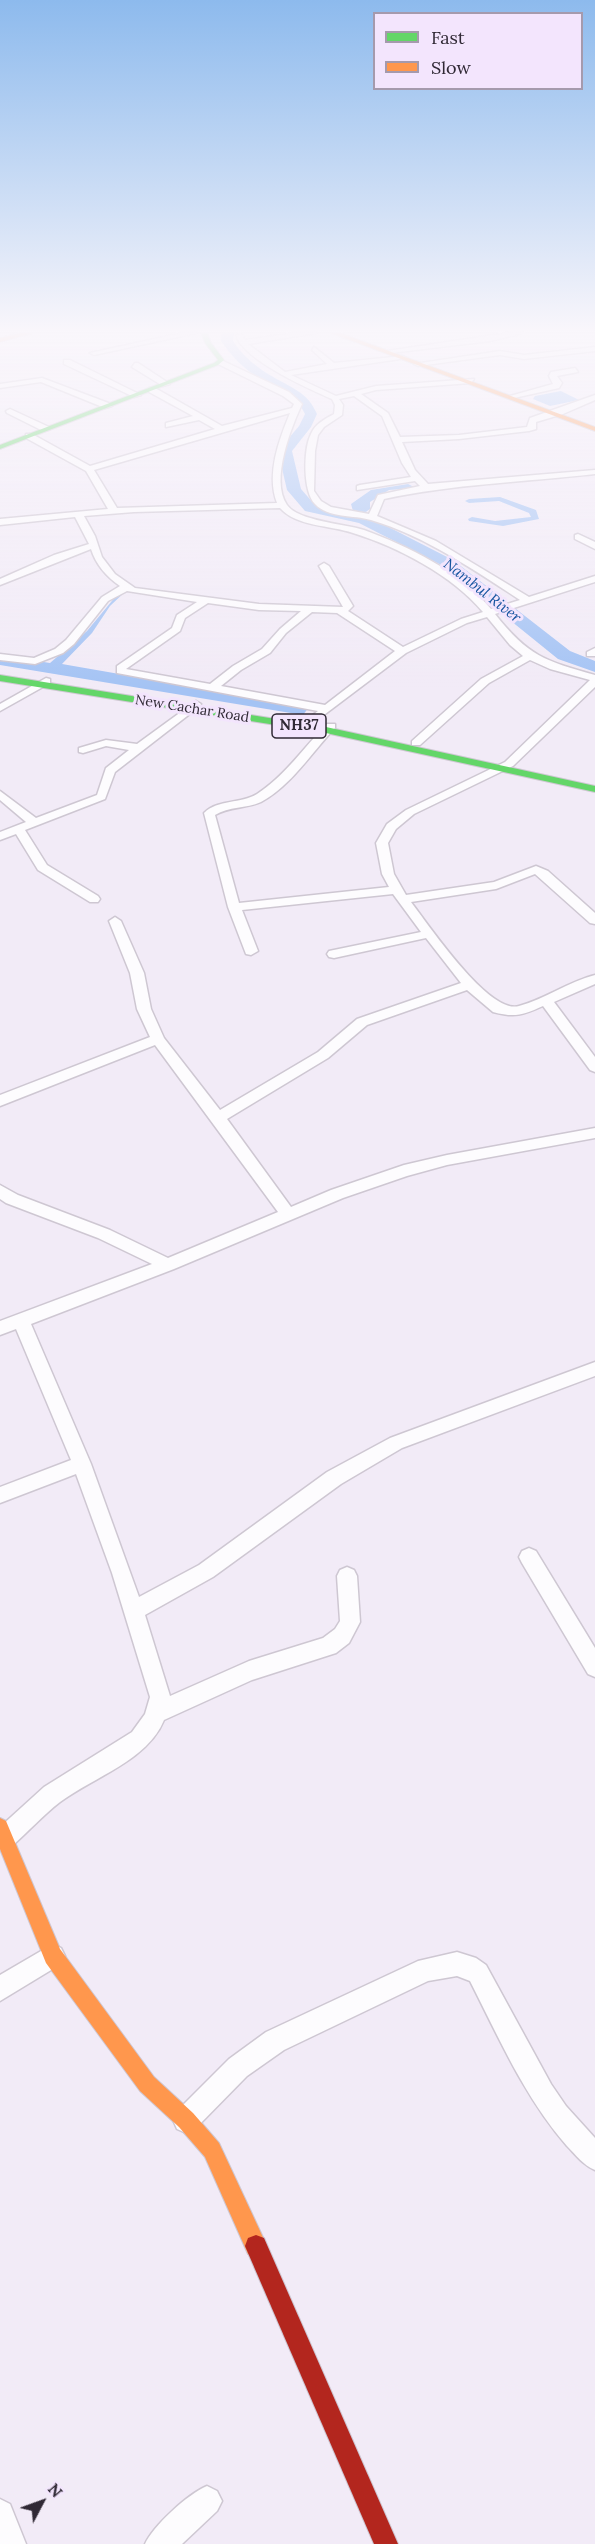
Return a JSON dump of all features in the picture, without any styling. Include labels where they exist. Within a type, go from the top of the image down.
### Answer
[{"type":"main road","name":"New Cachar Road","points":[[0,673],[43,683]]},
{"type":"main road","name":"New Cachar Road","points":[[0,678],[307,724],[416,743],[595,789]]},
{"type":"main road","name":"New Cachar Road","points":[[329,728],[595,783]]},
{"type":"main road","points":[[2,1832],[53,1956],[147,2084],[186,2120],[212,2150],[223,2170],[386,2544]]},
{"type":"street","points":[[57,452],[88,469],[114,511]]},
{"type":"street","points":[[88,469],[145,452]]},
{"type":"street","points":[[281,452],[277,483],[282,505]]},
{"type":"street","points":[[311,452],[310,490],[318,503],[328,509],[372,517],[410,532],[478,568],[527,602]]},
{"type":"street","points":[[401,452],[406,466],[426,487]]},
{"type":"street","points":[[372,517],[381,497],[426,487],[458,486],[595,472]]},
{"type":"street","points":[[360,488],[416,479]]},
{"type":"street","points":[[0,522],[114,511],[282,505],[300,517],[359,532],[417,559],[456,581],[493,612],[518,646],[530,656],[595,680],[504,766],[410,812],[391,826],[382,843],[388,874],[399,894],[469,985],[491,1005],[505,1012],[518,1012],[595,979]]},
{"type":"street","points":[[79,516],[91,536],[93,546],[112,576],[126,587],[142,592],[259,607],[346,609],[348,606],[324,566]]},
{"type":"street","points":[[578,537],[595,546]]},
{"type":"street","points":[[0,582],[64,555],[93,546]]},
{"type":"street","points":[[307,724],[402,651],[449,628],[595,579]]},
{"type":"street","points":[[0,657],[35,661],[50,656],[70,642],[105,599],[126,587]]},
{"type":"street","points":[[205,601],[180,617],[177,629],[120,670],[126,673],[327,709]]},
{"type":"street","points":[[212,688],[237,668],[266,651],[283,631],[310,609]]},
{"type":"street","points":[[339,610],[402,651]]},
{"type":"street","points":[[416,743],[485,681],[530,656]]},
{"type":"street","points":[[0,708],[43,683]]},
{"type":"street","points":[[0,836],[101,797],[110,770],[193,707]]},
{"type":"street","points":[[251,951],[234,906],[210,813],[220,808],[260,798],[297,766],[329,728]]},
{"type":"street","points":[[83,750],[106,743],[139,748]]},
{"type":"street","points":[[0,794],[36,824]]},
{"type":"street","points":[[19,830],[42,867],[94,899]]},
{"type":"street","points":[[234,906],[496,885],[536,870],[544,874],[595,920]]},
{"type":"street","points":[[115,921],[137,973],[144,1009],[158,1039],[259,1172],[287,1213]]},
{"type":"street","points":[[334,954],[428,934]]},
{"type":"street","points":[[218,1118],[323,1056],[362,1022],[469,985]]},
{"type":"street","points":[[546,1001],[595,1067]]},
{"type":"street","points":[[0,1101],[158,1039]]},
{"type":"street","points":[[0,1328],[55,1305],[168,1265],[287,1213],[404,1171],[447,1160],[595,1133]]},
{"type":"street","points":[[0,1191],[12,1199],[104,1234],[168,1265]]},
{"type":"street","points":[[2,1832],[52,1795],[140,1739],[152,1726],[158,1712],[158,1686],[134,1611],[82,1464],[21,1321]]},
{"type":"street","points":[[134,1611],[206,1571],[334,1478],[386,1448],[595,1369]]},
{"type":"street","points":[[0,1495],[82,1464]]},
{"type":"street","points":[[529,1557],[595,1667]]},
{"type":"street","points":[[158,1712],[249,1671],[329,1646],[342,1636],[350,1622],[347,1576]]},
{"type":"street","points":[[0,1989],[53,1956]]},
{"type":"street","points":[[186,2120],[227,2075],[251,2055],[275,2041],[426,1969],[458,1964],[468,1966],[478,1973],[542,2093],[557,2115],[595,2157]]},
{"type":"street","points":[[160,2544],[207,2501]]},
{"type":"street","points":[[0,2514],[10,2544]]},
{"type":"water","points":[[408,484],[416,488],[389,490],[370,502],[370,509],[363,514],[353,511],[351,504],[371,490]]},
{"type":"water","points":[[126,591],[110,606],[92,633],[62,664],[309,707],[303,715],[0,665],[0,655],[50,663],[87,631],[116,596]]},
{"type":"waterway","name":"Nambul River","points":[[285,452],[294,490],[310,508],[364,520],[448,563],[564,655],[595,667]]},
{"type":"waterway","points":[[469,501],[500,499],[533,512],[535,519],[511,523],[472,519]]},
{"type":"traffic: fast","points":[[0,678],[326,730],[595,789]]},
{"type":"traffic: slow","points":[[0,1827],[53,1956],[147,2084],[186,2120],[212,2150],[256,2246]]},
{"type":"traffic: jam","points":[[256,2246],[386,2544]]}]
